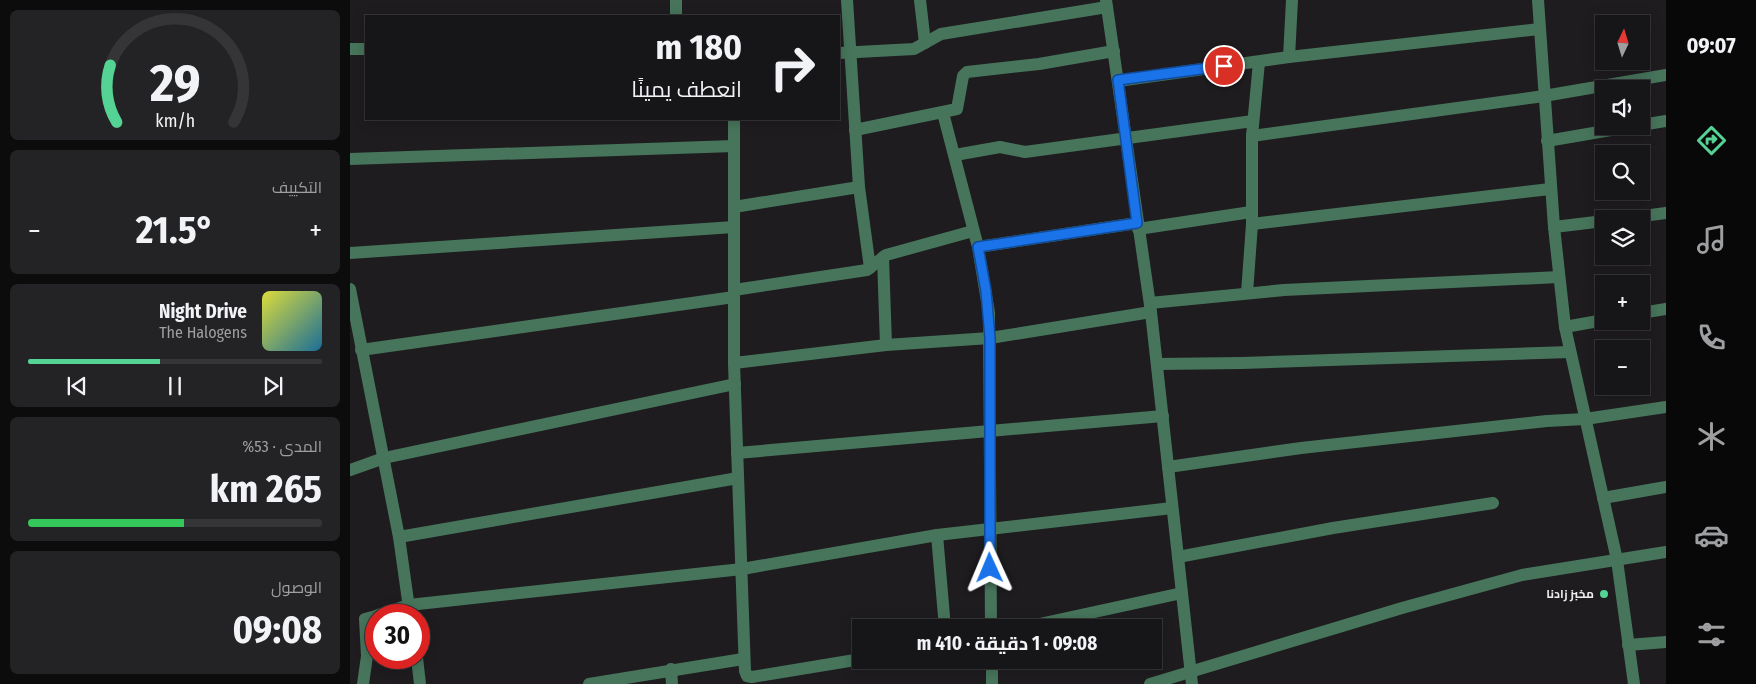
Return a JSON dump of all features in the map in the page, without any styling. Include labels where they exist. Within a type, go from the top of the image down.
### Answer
[{"type":"street","points":[[676,0],[676,15]]},
{"type":"street","points":[[847,0],[844,53],[855,130],[859,187],[870,268]]},
{"type":"street","points":[[920,0],[925,43]]},
{"type":"street","points":[[1289,57],[1292,0]]},
{"type":"street","points":[[1538,0],[1550,189],[1565,327],[1616,560],[1634,684]]},
{"type":"street","points":[[844,53],[906,50],[919,47],[941,34],[1106,4],[1150,308],[1191,678]]},
{"type":"street","points":[[1118,80],[1289,57],[1539,29]]},
{"type":"street","points":[[350,49],[365,48]]},
{"type":"street","points":[[855,130],[957,109],[962,76],[967,72],[1039,64],[1114,51]]},
{"type":"street","points":[[1247,293],[1252,218],[1252,136],[1259,62]]},
{"type":"street","points":[[1252,136],[1544,96],[1666,75]]},
{"type":"street","points":[[943,112],[978,247],[986,291],[990,338],[989,528],[991,619]]},
{"type":"street","points":[[734,120],[734,363],[742,569],[743,659],[747,676],[752,677],[852,660]]},
{"type":"street","points":[[955,155],[1000,147],[1025,152],[1127,139],[1192,127],[1253,121]]},
{"type":"street","points":[[1650,124],[1666,121]]},
{"type":"street","points":[[1547,141],[1595,133]]},
{"type":"street","points":[[350,159],[734,146]]},
{"type":"street","points":[[734,207],[859,187]]},
{"type":"street","points":[[978,247],[1137,226],[1252,218],[1550,189]]},
{"type":"street","points":[[1650,216],[1666,214]]},
{"type":"street","points":[[1554,227],[1595,222]]},
{"type":"street","points":[[350,253],[734,227]]},
{"type":"street","points":[[362,350],[734,294],[870,268],[884,257],[973,231]]},
{"type":"street","points":[[884,257],[886,345]]},
{"type":"street","points":[[734,363],[886,345],[990,338],[1150,308],[1247,293],[1559,277]]},
{"type":"street","points":[[350,289],[399,537],[409,604]]},
{"type":"street","points":[[1650,312],[1666,309]]},
{"type":"street","points":[[1565,327],[1595,322]]},
{"type":"street","points":[[1157,364],[1252,363],[1570,352]]},
{"type":"street","points":[[350,470],[384,458],[735,384]]},
{"type":"street","points":[[1168,467],[1310,447],[1519,424],[1585,420],[1666,407]]},
{"type":"street","points":[[737,453],[989,429],[1163,416]]},
{"type":"street","points":[[399,537],[738,478]]},
{"type":"street","points":[[1603,498],[1666,487]]},
{"type":"street","points":[[1178,557],[1333,528],[1493,503]]},
{"type":"street","points":[[430,608],[742,569],[937,535],[989,528],[1172,508]]},
{"type":"street","points":[[937,535],[945,619]]},
{"type":"street","points":[[1150,684],[1191,678],[1402,608],[1522,575],[1666,552]]},
{"type":"street","points":[[1062,619],[1182,593]]},
{"type":"street","points":[[1628,645],[1666,642]]},
{"type":"street","points":[[589,684],[671,669],[743,659]]},
{"type":"street","points":[[363,684],[366,669]]},
{"type":"street","points":[[418,669],[420,684]]},
{"type":"street","points":[[671,669],[672,684]]},
{"type":"street","points":[[992,669],[992,684]]},
{"type":"place","name":"مخبز زادنا","points":[[1604,594]]},
{"type":"route","points":[[990,568],[990,338],[989,313],[978,247],[1137,223],[1118,80],[1224,66]]}]
